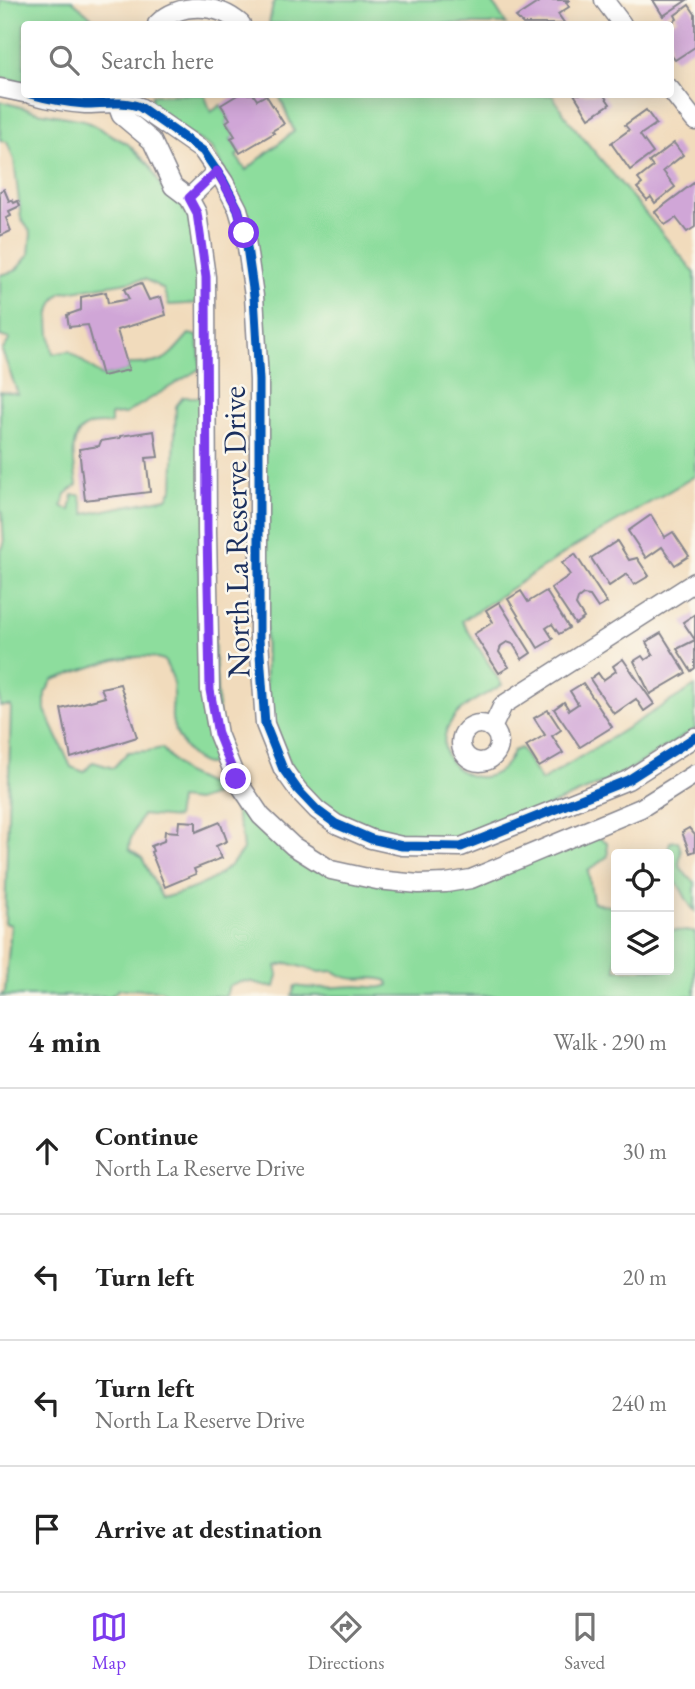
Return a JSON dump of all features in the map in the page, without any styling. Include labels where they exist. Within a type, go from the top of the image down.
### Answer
[{"type":"street","points":[[604,0],[620,21]]},
{"type":"street","points":[[161,21],[184,9],[202,8],[229,14],[237,21]]},
{"type":"street","points":[[0,88],[21,92]]},
{"type":"street","points":[[674,94],[695,121]]},
{"type":"street","points":[[45,98],[83,104],[130,101]]},
{"type":"street","name":"North La Reserve Drive","points":[[695,737],[628,780],[461,847],[402,845],[371,839],[336,824],[317,810],[298,790],[283,769],[265,724],[258,640],[258,380],[254,296],[244,233],[238,209],[203,151],[130,101],[121,115],[152,141],[173,186],[189,198],[197,213],[206,277],[210,690],[218,734],[228,761],[236,779],[261,816],[293,846],[331,870],[377,880],[446,883],[471,879],[641,808],[695,774]]},
{"type":"street","points":[[159,158],[185,138]]},
{"type":"street","points":[[189,198],[217,171]]},
{"type":"street","points":[[492,728],[503,705],[695,582]]},
{"type":"green space","points":[[0,0],[72,0],[96,21],[21,21],[21,82],[0,77]]},
{"type":"green space","points":[[274,0],[491,0],[504,21],[270,21]]},
{"type":"green space","points":[[152,98],[206,98],[211,112],[221,105],[230,119],[226,122],[235,136],[231,139],[240,153],[236,156],[246,170],[294,131],[280,98],[554,98],[569,121],[695,273],[695,476],[574,547],[462,621],[502,685],[472,702],[456,715],[446,732],[445,748],[451,762],[462,772],[475,777],[490,776],[503,767],[513,751],[521,748],[541,781],[695,686],[695,729],[619,776],[478,836],[444,842],[405,842],[330,817],[301,789],[266,710],[264,414],[240,201],[212,148],[161,117],[151,104]]},
{"type":"green space","points":[[0,101],[38,112],[84,120],[128,144],[150,166],[164,192],[178,202],[188,215],[193,231],[202,303],[169,305],[163,289],[145,279],[61,293],[52,306],[49,321],[53,354],[69,351],[102,376],[128,370],[127,364],[149,364],[163,360],[189,334],[198,336],[201,368],[125,414],[111,415],[111,424],[93,424],[81,430],[74,444],[77,485],[66,494],[62,506],[70,511],[73,495],[80,495],[85,514],[167,498],[173,488],[176,406],[183,397],[200,397],[221,759],[213,764],[204,763],[197,760],[183,745],[172,719],[173,680],[164,660],[136,657],[108,662],[53,680],[45,693],[45,710],[71,767],[84,772],[93,762],[113,768],[128,752],[162,748],[183,772],[215,787],[215,795],[196,801],[179,799],[176,818],[142,815],[129,849],[142,858],[162,898],[208,882],[235,860],[243,850],[234,808],[244,805],[291,853],[419,889],[595,836],[607,842],[608,856],[588,871],[593,902],[611,907],[611,975],[674,975],[674,930],[695,932],[695,996],[292,996],[295,986],[377,988],[389,985],[388,981],[381,979],[348,978],[334,971],[319,972],[288,963],[276,966],[278,975],[275,987],[243,981],[229,986],[226,996],[170,996],[161,990],[119,989],[111,996],[0,996],[5,992],[11,925],[5,923],[11,706],[0,706],[0,553],[4,544],[0,511],[0,391],[18,394],[2,351],[10,339],[0,336],[0,275],[15,271],[29,255],[31,233],[21,218],[14,160],[7,142],[0,140]]},
{"type":"green space","points":[[678,841],[681,851],[679,865],[695,882],[695,911],[674,881],[674,849],[668,849],[670,842]]},
{"type":"building","points":[[542,0],[570,0],[566,2],[569,7],[558,14],[563,21],[520,21],[516,17]]},
{"type":"building","points":[[653,0],[687,0],[663,16]]},
{"type":"building","points":[[689,5],[695,14],[695,47],[675,60],[674,21],[677,19],[675,15]]},
{"type":"building","points":[[232,98],[268,98],[284,124],[240,153],[231,138],[235,136],[226,122],[230,119],[221,105]]},
{"type":"building","points":[[576,98],[606,98],[610,104],[589,118]]},
{"type":"building","points":[[646,110],[656,124],[640,135],[653,153],[630,170],[611,143],[629,130],[625,125]]},
{"type":"building","points":[[674,143],[683,155],[663,171],[675,187],[655,203],[651,197],[647,200],[637,188],[642,184],[638,179],[653,167],[649,162]]},
{"type":"building","points":[[695,182],[695,227],[687,232],[676,218],[665,225],[655,212]]},
{"type":"building","points":[[4,189],[9,201],[18,201],[20,206],[9,211],[11,216],[6,218],[11,231],[0,236],[0,191]]},
{"type":"building","points":[[141,283],[149,300],[161,297],[166,315],[117,330],[129,370],[102,376],[88,325],[69,327],[67,315],[81,310],[81,297],[106,292],[108,303],[129,299],[124,289]]},
{"type":"building","points":[[154,431],[158,457],[146,458],[150,492],[85,500],[79,449],[99,446],[101,441],[120,436]]},
{"type":"building","points":[[651,515],[665,537],[673,532],[689,556],[675,565],[662,547],[646,558],[628,531]]},
{"type":"building","points":[[617,541],[629,560],[637,558],[649,576],[634,585],[627,574],[609,586],[591,558]]},
{"type":"building","points":[[575,554],[607,603],[598,608],[590,596],[583,595],[576,605],[584,618],[575,624],[551,588],[570,575],[562,563]]},
{"type":"building","points":[[521,591],[528,602],[546,591],[569,628],[559,634],[552,624],[546,628],[553,639],[538,648],[508,599]]},
{"type":"building","points":[[499,602],[531,653],[522,659],[513,644],[507,642],[501,646],[499,652],[509,667],[499,673],[474,634],[493,622],[486,610]]},
{"type":"building","points":[[695,614],[695,640],[683,622]]},
{"type":"building","points":[[661,633],[686,673],[650,694],[634,661],[642,656],[645,660],[653,655],[646,642]]},
{"type":"building","points":[[695,640],[695,668],[691,671],[677,649]]},
{"type":"building","points":[[623,659],[654,704],[644,711],[636,699],[614,714],[590,679],[598,673],[603,680],[616,671],[613,666]]},
{"type":"building","points":[[583,683],[612,727],[580,747],[554,709],[564,702],[569,710],[578,704],[570,691]]},
{"type":"building","points":[[120,684],[137,737],[71,758],[61,709],[105,697],[101,688]]},
{"type":"building","points":[[548,710],[561,730],[552,736],[563,753],[539,767],[526,746],[545,735],[534,718]]},
{"type":"building","points":[[179,821],[196,822],[196,832],[220,822],[227,841],[216,846],[222,858],[194,869],[196,874],[165,887],[151,846],[164,841],[165,831],[178,832]]},
{"type":"building","points":[[689,828],[695,835],[695,851],[690,853],[682,832]]},
{"type":"cycle path","points":[[47,98],[71,103],[120,103],[140,107],[203,151],[238,209],[245,233],[254,296],[259,380],[259,640],[265,724],[283,769],[317,810],[336,824],[371,839],[402,846],[461,847],[628,780],[695,737]]},
{"type":"route","points":[[236,779],[218,734],[210,690],[206,277],[197,213],[189,198],[217,171],[238,209],[244,233]]}]
